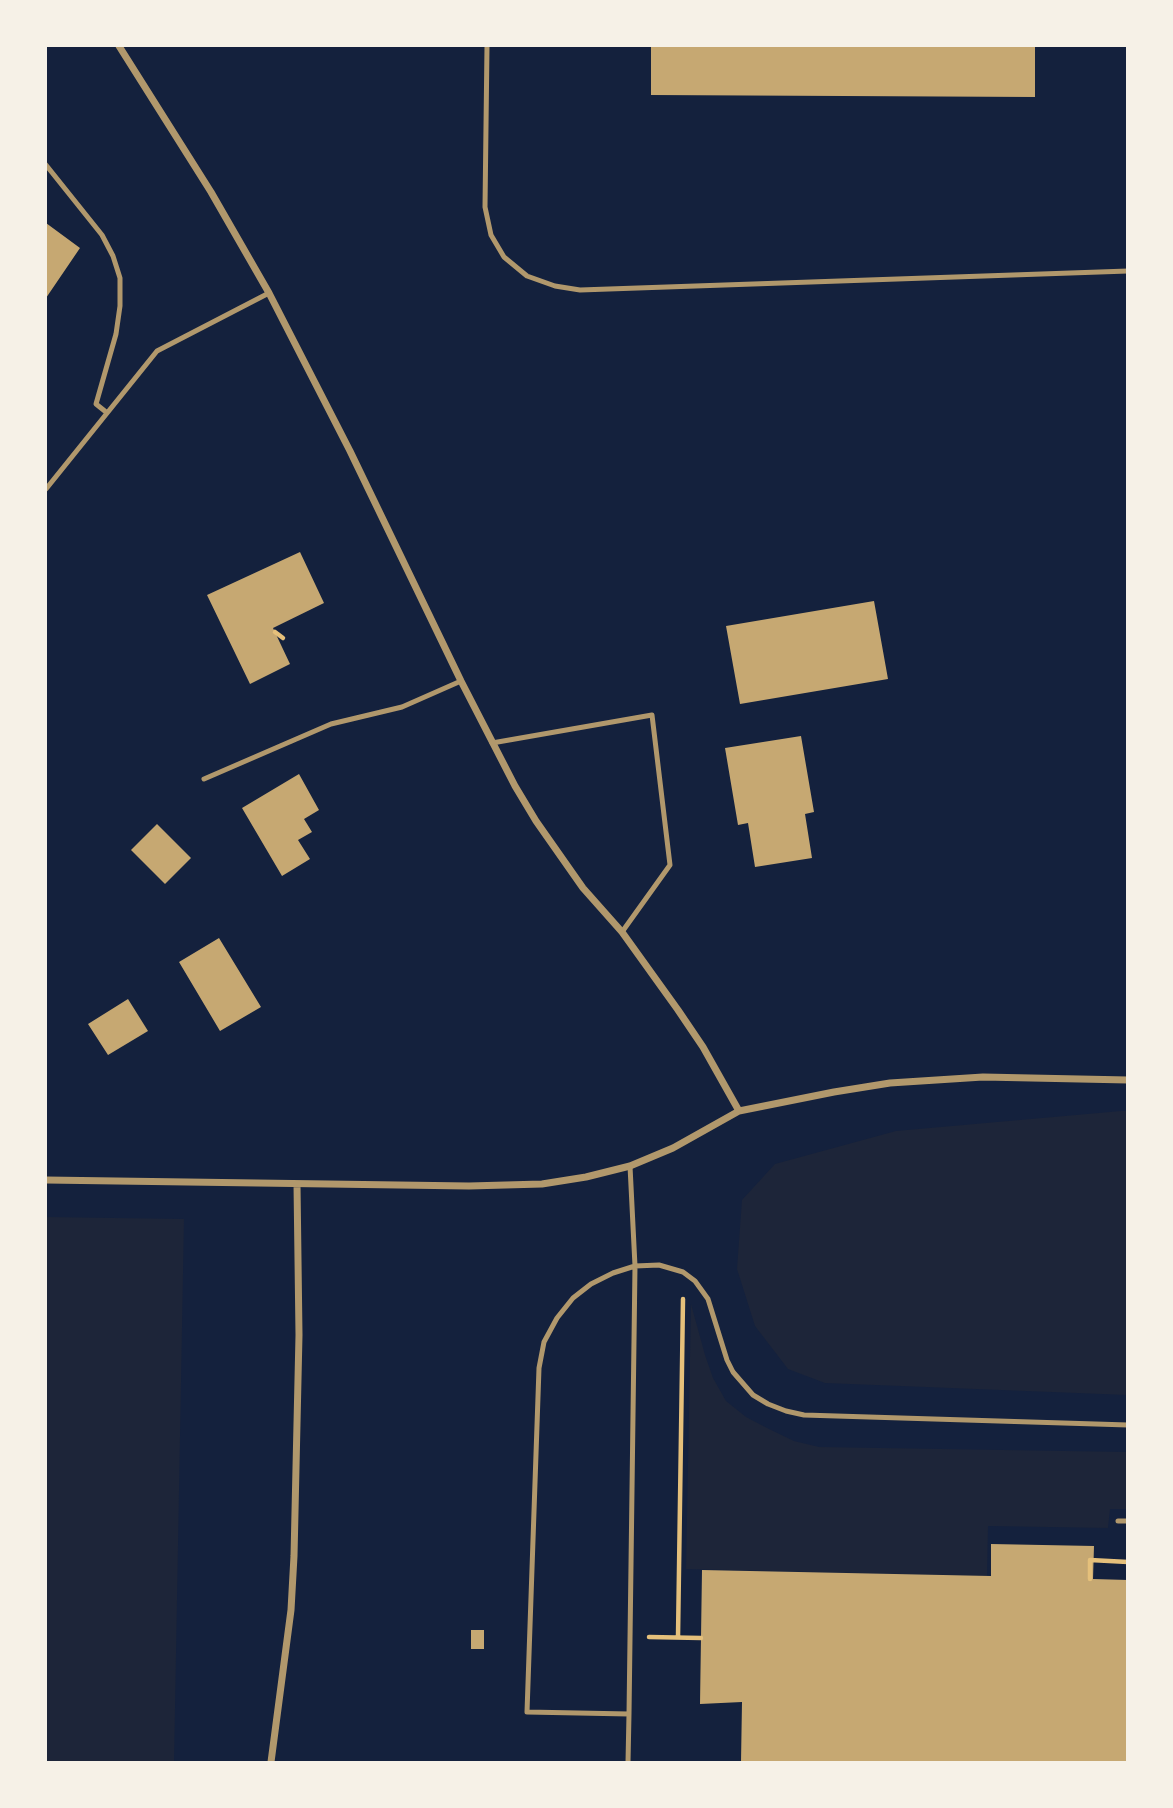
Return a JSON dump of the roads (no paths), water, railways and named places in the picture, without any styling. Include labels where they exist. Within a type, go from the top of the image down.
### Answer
[{"type":"street","points":[[120,46],[211,192],[269,293],[350,451],[492,743],[536,821],[583,888],[622,932],[703,1047],[739,1111]]},
{"type":"street","points":[[46,1180],[469,1186],[542,1184],[630,1166],[673,1148],[739,1111],[834,1092],[890,1083],[983,1077],[1128,1080]]},
{"type":"street","points":[[271,1762],[291,1610],[294,1556],[299,1335],[298,1184]]},
{"type":"lane","points":[[487,46],[485,207],[491,235],[504,257],[527,275],[555,286],[594,289],[1128,271]]},
{"type":"lane","points":[[46,165],[102,234],[120,278],[116,334],[96,404],[106,412]]},
{"type":"lane","points":[[46,489],[158,351],[269,293]]},
{"type":"lane","points":[[204,779],[331,724],[402,708],[461,681]]},
{"type":"lane","points":[[492,743],[652,715],[670,865],[622,932]]},
{"type":"lane","points":[[628,1762],[635,1266],[630,1166]]},
{"type":"lane","points":[[629,1714],[527,1712],[539,1368],[544,1342],[557,1318],[573,1297],[591,1284],[635,1266],[659,1265],[683,1272],[695,1281],[708,1298],[733,1372],[753,1395],[786,1412],[804,1415],[1128,1425]]},
{"type":"lane","points":[[1118,1521],[1128,1521]]}]
